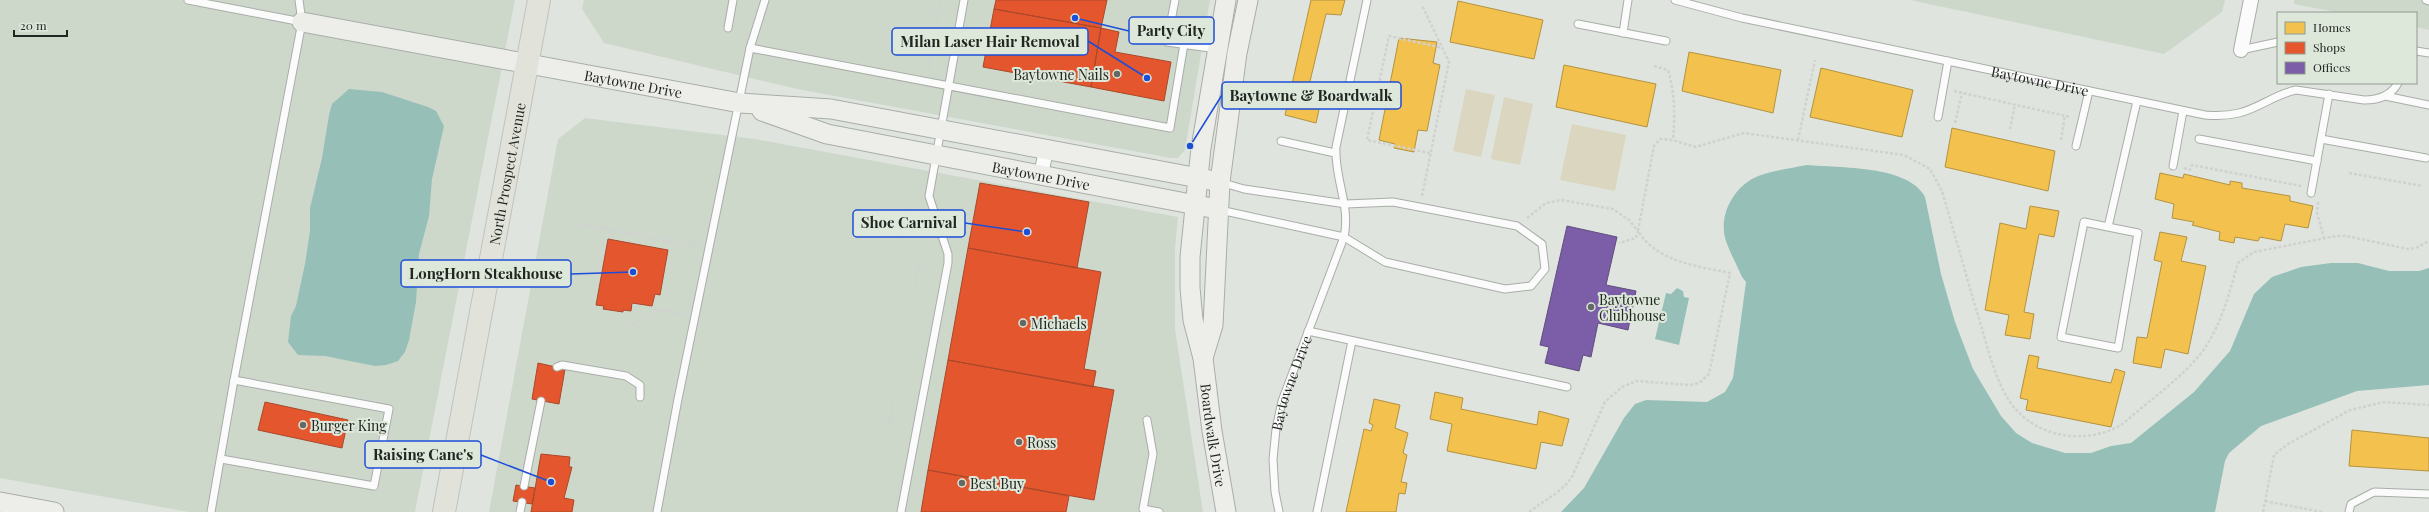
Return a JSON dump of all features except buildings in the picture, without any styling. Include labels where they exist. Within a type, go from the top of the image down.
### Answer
[{"type":"main road","name":"North Prospect Avenue","points":[[444,512],[539,0]]},
{"type":"street","points":[[1226,0],[1226,51]]},
{"type":"street","points":[[1226,51],[1248,0]]},
{"type":"street","points":[[2241,50],[2250,0]]},
{"type":"street","name":"Baytowne Drive","points":[[302,22],[527,65],[740,103],[831,109],[941,131],[1220,182]]},
{"type":"street","name":"Boardwalk Drive","points":[[1226,51],[1198,178],[1190,257],[1190,288],[1193,320],[1203,358],[1212,431],[1226,512]]},
{"type":"street","name":"Boardwalk Drive","points":[[1203,358],[1213,325],[1226,51]]},
{"type":"street","name":"Baytowne Drive","points":[[740,103],[827,134],[1218,209]]},
{"type":"street","points":[[1041,175],[1046,150]]},
{"type":"street","points":[[0,502],[54,512]]},
{"type":"lane","points":[[188,0],[302,22]]},
{"type":"lane","points":[[211,512],[234,380],[302,22],[299,0]]},
{"type":"lane","points":[[728,28],[733,0]]},
{"type":"lane","points":[[657,512],[678,399],[740,103],[750,48],[765,0]]},
{"type":"lane","points":[[901,512],[948,263],[948,254],[929,196],[964,0]]},
{"type":"lane","points":[[1175,0],[1167,42],[1226,51]]},
{"type":"lane","name":"Baytowne Drive","points":[[1279,512],[1275,492],[1274,459],[1276,429],[1282,401],[1344,237],[1347,222],[1346,204],[1335,166],[1336,153],[1367,0]]},
{"type":"lane","points":[[1623,33],[1628,0]]},
{"type":"lane","name":"Baytowne Drive","points":[[1675,0],[1742,18],[2205,115],[2225,116],[2240,113],[2285,92],[2296,90],[2364,100],[2385,96]]},
{"type":"lane","points":[[1578,24],[1666,41]]},
{"type":"lane","points":[[2241,50],[2277,42]]},
{"type":"lane","points":[[750,48],[1170,128],[1184,44]]},
{"type":"lane","points":[[2417,51],[2429,54]]},
{"type":"lane","points":[[1938,117],[1948,61]]},
{"type":"lane","points":[[2385,96],[2397,84]]},
{"type":"lane","points":[[2076,146],[2089,91]]},
{"type":"lane","points":[[2311,190],[2329,94]]},
{"type":"lane","points":[[2385,96],[2429,105]]},
{"type":"lane","points":[[2108,227],[2137,101]]},
{"type":"lane","points":[[2173,166],[2183,111]]},
{"type":"lane","points":[[2198,139],[2317,161]]},
{"type":"lane","points":[[2321,139],[2426,158]]},
{"type":"lane","points":[[1281,141],[1336,153]]},
{"type":"lane","name":"Baytowne Drive","points":[[1220,182],[1244,189],[1346,204]]},
{"type":"lane","points":[[1344,237],[1385,262],[1505,289],[1531,286],[1545,269],[1542,244],[1517,226],[1393,202],[1346,204]]},
{"type":"lane","name":"Baytowne Drive","points":[[1218,209],[1344,237]]},
{"type":"lane","points":[[2084,222],[2108,227],[2138,233],[2118,348],[2061,337],[2084,222]]},
{"type":"lane","points":[[1308,331],[1567,387]]},
{"type":"lane","points":[[1318,512],[1352,341]]},
{"type":"lane","points":[[557,367],[562,365],[630,378],[640,385],[640,397]]},
{"type":"lane","points":[[221,459],[374,486],[389,409],[234,380]]},
{"type":"lane","points":[[524,486],[541,401]]},
{"type":"lane","points":[[1147,420],[1153,454],[1143,509],[1159,512]]},
{"type":"lane","points":[[2349,512],[2351,504],[2374,492],[2429,494]]},
{"type":"lane","points":[[520,512],[522,502]]},
{"type":"path","points":[[937,21],[941,0]]},
{"type":"path","points":[[1419,207],[1449,62],[1422,5]]},
{"type":"path","points":[[1430,153],[1367,140],[1388,36],[1442,48]]},
{"type":"path","points":[[928,70],[932,45]]},
{"type":"path","points":[[1798,140],[1815,60]]},
{"type":"path","points":[[1654,66],[1668,70],[1675,103],[1673,140]]},
{"type":"path","points":[[1943,88],[2082,119]]},
{"type":"path","points":[[922,101],[924,90]]},
{"type":"path","points":[[1955,123],[1962,93]]},
{"type":"path","points":[[2010,129],[2015,104]]},
{"type":"path","points":[[2061,140],[2065,115]]},
{"type":"path","points":[[1619,243],[1627,242],[1636,238],[1654,146],[1660,139],[1673,140],[1695,147],[1744,133],[1904,155],[1930,169],[1942,191],[1990,353],[2008,397],[2027,419],[2045,430],[2067,436],[2088,437],[2112,431],[2124,423],[2191,364],[2208,345],[2217,327],[2238,263],[2245,257],[2254,252],[2324,238],[2346,236],[2408,249],[2416,248],[2429,241]]},
{"type":"path","points":[[2173,166],[2190,170],[2192,165],[2311,190],[2318,200],[2317,213],[2324,238]]},
{"type":"path","points":[[2349,173],[2423,186]]},
{"type":"path","points":[[1517,226],[1546,203],[1561,200],[1613,209],[1630,220],[1646,244],[1667,257],[1730,273],[1709,374],[1699,383],[1690,385],[1636,382],[1622,387],[1605,402],[1572,477],[1552,498],[1529,512]]},
{"type":"path","points":[[902,238],[907,205]]},
{"type":"path","points":[[574,223],[697,246]]},
{"type":"path","points":[[914,291],[919,261]]},
{"type":"path","points":[[532,263],[557,268]]},
{"type":"path","points":[[577,272],[591,275]]},
{"type":"path","points":[[625,331],[655,309],[684,315]]},
{"type":"path","points":[[888,429],[894,400]]},
{"type":"path","points":[[2263,512],[2274,455],[2288,444],[2350,410],[2384,402],[2429,405]]},
{"type":"path","points":[[2265,501],[2322,512]]},
{"type":"shaded area","points":[[0,0],[515,0],[415,512],[189,512],[0,478]]},
{"type":"shaded area","points":[[584,0],[1210,0],[1185,150],[1178,158],[1171,158],[797,89],[604,43],[582,9]]},
{"type":"shaded area","points":[[1910,0],[2225,0],[2222,12],[2164,54]]},
{"type":"shaded area","points":[[2294,0],[2429,0],[2429,30],[2417,27],[2417,12],[2336,12],[2294,4]]},
{"type":"shaded area","points":[[1466,89],[1495,95],[1481,157],[1453,151]]},
{"type":"shaded area","points":[[1504,97],[1533,104],[1520,165],[1491,159]]},
{"type":"shaded area","points":[[585,118],[755,139],[1178,217],[1175,250],[1175,329],[1203,512],[489,512],[558,139]]},
{"type":"shaded area","points":[[1572,124],[1626,135],[1615,191],[1560,180]]},
{"type":"water","points":[[349,89],[382,92],[428,107],[436,111],[444,126],[432,179],[429,216],[419,254],[416,302],[409,340],[405,352],[398,361],[386,365],[375,366],[325,356],[298,355],[288,342],[291,316],[296,306],[305,264],[310,231],[310,208],[322,158],[329,115],[332,104]]},
{"type":"water","points":[[1807,165],[1872,170],[1904,179],[1917,187],[1925,197],[1941,274],[1955,322],[1973,369],[2001,416],[2016,433],[2032,443],[2065,453],[2091,453],[2111,446],[2131,443],[2194,392],[2230,351],[2254,294],[2272,277],[2301,267],[2331,263],[2358,263],[2389,271],[2419,271],[2429,268],[2429,385],[2357,391],[2261,426],[2229,453],[2225,461],[2215,512],[1561,512],[1584,488],[1624,418],[1635,404],[1646,400],[1707,402],[1725,392],[1733,378],[1746,282],[1742,277],[1726,241],[1724,220],[1727,210],[1737,192],[1752,179],[1772,172]]},
{"type":"water","points":[[1677,288],[1683,291],[1684,297],[1689,298],[1679,345],[1655,339],[1666,293],[1671,294]]},
{"type":"place","name":"Party City","points":[[1075,18]]},
{"type":"place","name":"Baytowne Nails","points":[[1117,74]]},
{"type":"place","name":"Milan Laser Hair Removal","points":[[1147,78]]},
{"type":"place","name":"Baytowne & Boardwalk","points":[[1190,146]]},
{"type":"place","name":"Shoe Carnival","points":[[1027,232]]},
{"type":"place","name":"LongHorn Steakhouse","points":[[633,272]]},
{"type":"place","name":"Baytowne Clubhouse","points":[[1591,307]]},
{"type":"place","name":"Michaels","points":[[1023,323]]},
{"type":"place","name":"Burger King","points":[[303,425]]},
{"type":"place","name":"Ross","points":[[1019,442]]},
{"type":"place","name":"Raising Cane's","points":[[551,482]]},
{"type":"place","name":"Best Buy","points":[[962,483]]}]
